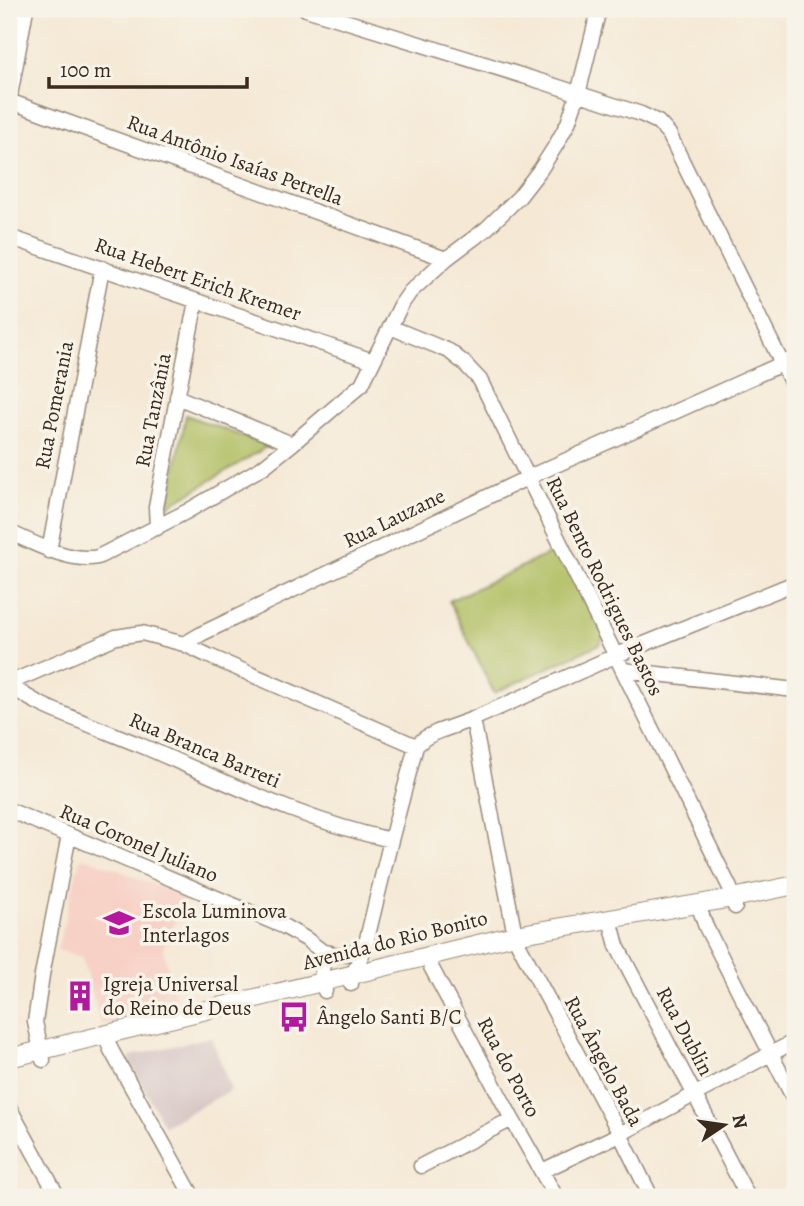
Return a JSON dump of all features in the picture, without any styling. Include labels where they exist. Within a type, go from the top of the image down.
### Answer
[{"type":"main road","name":"Avenida do Rio Bonito","points":[[734,902],[795,884]]},
{"type":"main road","name":"Avenida do Rio Bonito","points":[[9,1068],[42,1055],[517,940],[795,894]]},
{"type":"main road","name":"Avenida do Rio Bonito","points":[[9,1058],[42,1055]]},
{"type":"street","points":[[9,101],[26,9]]},
{"type":"street","points":[[306,9],[543,82],[658,122],[669,134],[788,361],[795,390]]},
{"type":"street","points":[[9,532],[48,551],[90,559],[98,557],[186,513],[262,467],[362,384],[401,305],[411,292],[446,259],[494,221],[519,197],[540,170],[568,123],[600,9]]},
{"type":"street","name":"Rua Antônio Isaías Petrella","points":[[9,101],[446,259]]},
{"type":"street","name":"Rua Hebert Erich Kremer","points":[[9,237],[373,361]]},
{"type":"street","name":"Rua Pomerania","points":[[48,551],[102,268]]},
{"type":"street","name":"Rua Tanzânia","points":[[157,528],[156,507],[196,301]]},
{"type":"street","name":"Rua Bento Rodrigues Bastos","points":[[390,327],[449,351],[480,380],[617,655],[730,888],[734,902]]},
{"type":"street","name":"Rua Lauzane","points":[[184,644],[529,477],[788,361]]},
{"type":"street","points":[[177,397],[292,444]]},
{"type":"street","points":[[351,979],[363,955],[416,746],[425,737],[795,583]]},
{"type":"street","points":[[9,684],[117,637],[142,633],[184,644],[416,746]]},
{"type":"street","points":[[624,670],[795,690]]},
{"type":"street","name":"Rua Branca Barreti","points":[[9,684],[42,706],[262,798],[321,821],[391,840]]},
{"type":"street","name":"Rua Ângelo Bada","points":[[473,719],[517,940],[651,1197]]},
{"type":"street","name":"Rua Coronel Juliano","points":[[9,810],[285,927],[323,952]]},
{"type":"street","points":[[42,1055],[35,1022],[69,835]]},
{"type":"street","points":[[699,909],[795,1101]]},
{"type":"street","name":"Rua Dublin","points":[[611,924],[617,946],[748,1197]]},
{"type":"street","points":[[324,986],[323,952],[345,954],[366,943]]},
{"type":"street","name":"Rua do Porto","points":[[429,961],[556,1197]]},
{"type":"street","points":[[107,1039],[193,1197]]},
{"type":"street","points":[[542,1171],[620,1134],[795,1041]]},
{"type":"street","points":[[9,1107],[58,1197]]},
{"type":"street","points":[[421,1166],[512,1119]]},
{"type":"shaded area","name":"Escola Luminova Interlagos","points":[[88,858],[186,898],[163,948],[177,1005],[101,1025],[82,957],[57,950],[80,859]]},
{"type":"shaded area","points":[[211,1037],[231,1090],[164,1126],[129,1061],[131,1056]]},
{"type":"green space","points":[[186,415],[268,446],[168,506]]},
{"type":"green space","points":[[561,548],[604,635],[600,644],[494,693],[449,601]]},
{"type":"place","name":"Escola Luminova Interlagos","points":[[119,923]]},
{"type":"place","name":"Igreja Universal do Reino de Deus","points":[[80,996]]},
{"type":"place","name":"Ângelo Santi B/C","points":[[294,1017]]}]
